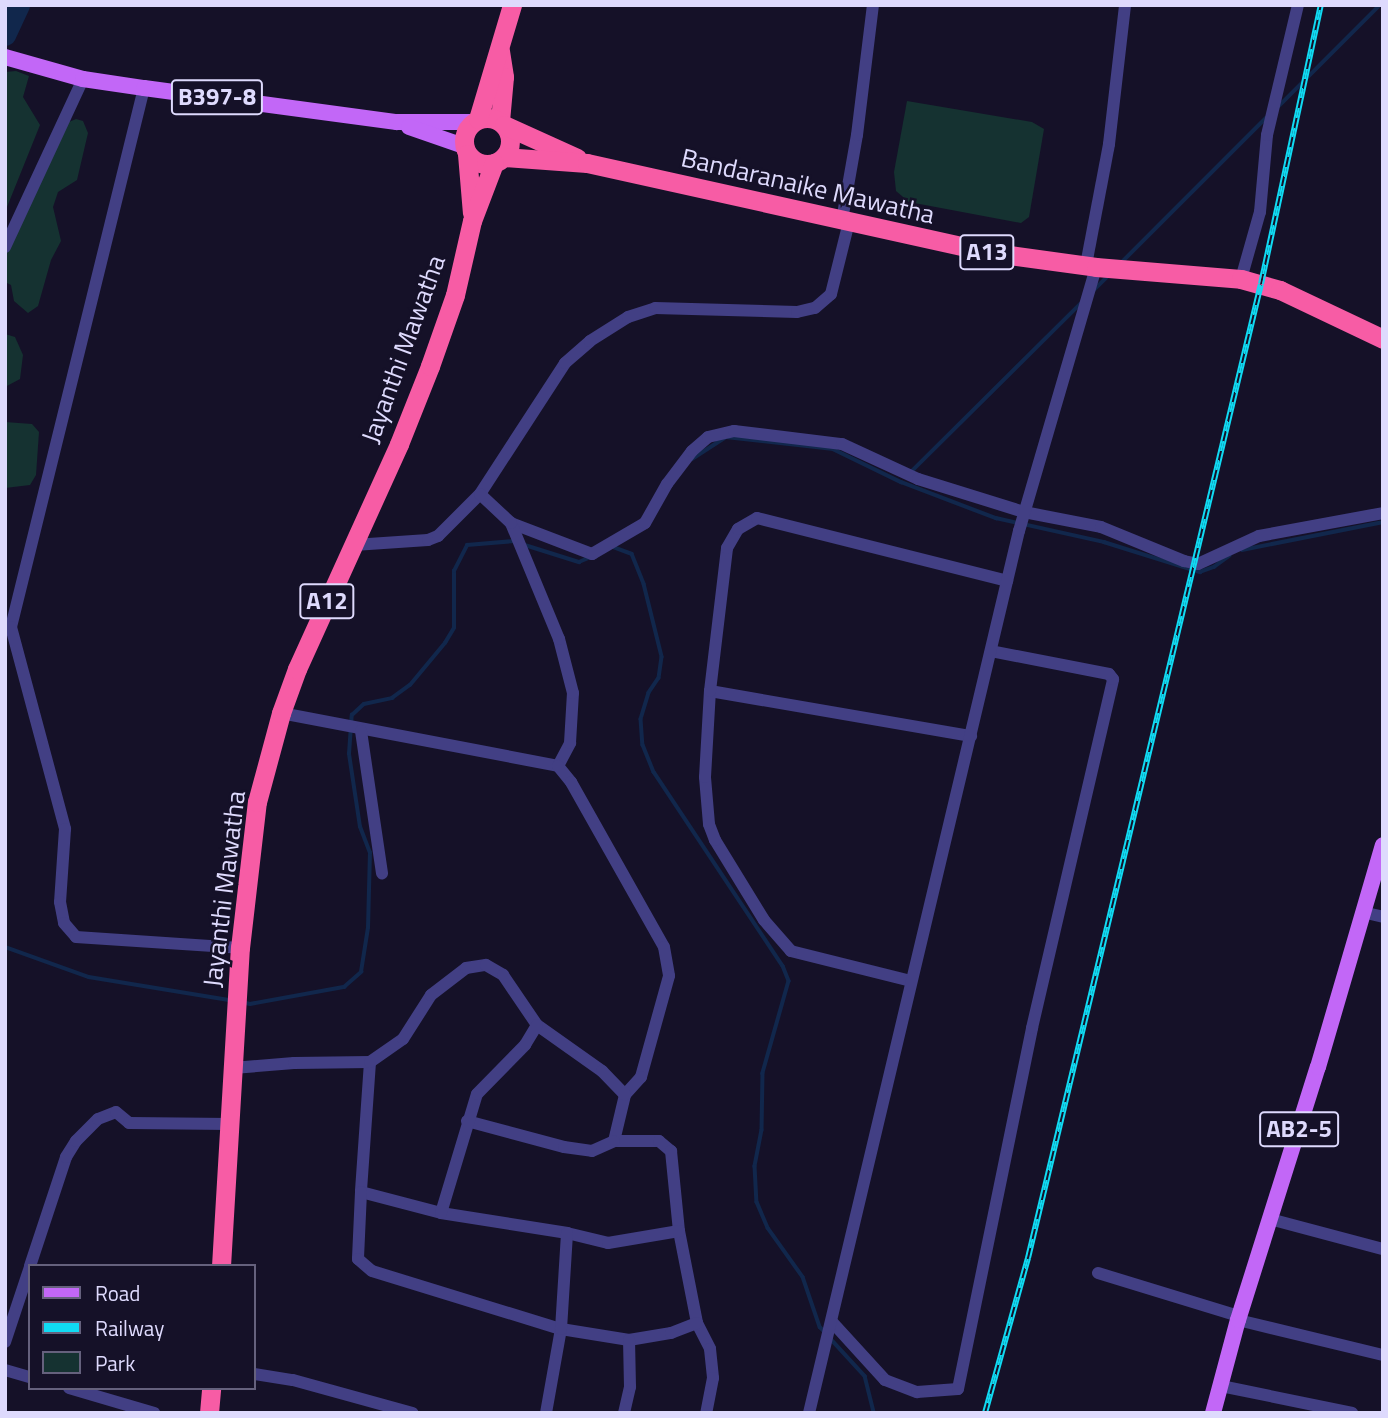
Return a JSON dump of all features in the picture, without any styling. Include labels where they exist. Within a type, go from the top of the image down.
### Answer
[{"type":"highway","points":[[500,50],[505,76],[502,123],[510,141],[499,160],[478,163],[465,150],[464,133],[475,120],[500,50],[512,5]]},
{"type":"highway","points":[[475,120],[486,117],[502,123]]},
{"type":"highway","name":"Bandaranaike Mawatha","points":[[502,123],[587,163]]},
{"type":"highway","name":"Jayanthi Mawatha","points":[[465,150],[472,220]]},
{"type":"highway","name":"Bandaranaike Mawatha","points":[[499,160],[587,163],[974,249],[1091,266],[1241,279],[1280,290],[1383,339]]},
{"type":"highway","name":"Jayanthi Mawatha","points":[[221,1264],[240,948],[255,814],[281,713],[307,646],[354,545],[430,366],[455,295],[472,220],[499,160]]},
{"type":"highway","points":[[209,1413],[211,1390]]},
{"type":"main road","name":"B397-8","points":[[5,57],[83,79],[397,122],[475,120]]},
{"type":"main road","name":"B397-8","points":[[397,122],[465,150]]},
{"type":"main road","name":"AB2-5","points":[[1213,1413],[1239,1318],[1383,845]]},
{"type":"street","points":[[354,545],[438,536],[480,494],[565,363],[590,341],[628,317],[655,308],[797,312],[815,308],[831,294],[846,221],[873,5]]},
{"type":"street","points":[[809,1413],[832,1327],[911,981],[1019,531],[1091,266],[1125,5]]},
{"type":"street","points":[[1241,279],[1260,212],[1267,135],[1298,5]]},
{"type":"street","points":[[5,247],[83,79]]},
{"type":"street","points":[[144,88],[11,627],[65,829],[60,902],[64,923],[76,937],[240,948]]},
{"type":"street","points":[[480,494],[511,523],[592,554],[645,523],[667,484],[700,444],[708,438],[734,431],[842,444],[918,479],[1023,515],[1101,527],[1184,561],[1198,564],[1259,536],[1383,513]]},
{"type":"street","points":[[911,981],[791,951],[764,920],[715,839],[709,824],[705,777],[710,691],[727,548],[738,529],[757,518],[1007,581]]},
{"type":"street","points":[[511,523],[559,639],[573,693],[570,743],[558,766]]},
{"type":"street","points":[[832,1327],[885,1380],[917,1392],[958,1389],[1032,1028],[1113,679],[1109,674],[992,651]]},
{"type":"street","points":[[710,691],[971,736]]},
{"type":"street","points":[[281,713],[358,730],[558,766],[571,782],[664,947],[670,976],[641,1077],[625,1096],[614,1141]]},
{"type":"street","points":[[358,730],[382,873]]},
{"type":"street","points":[[1362,912],[1383,917]]},
{"type":"street","points":[[233,1068],[294,1063],[370,1062],[403,1039],[431,995],[466,968],[486,965],[503,975],[537,1025],[602,1071],[625,1096]]},
{"type":"street","points":[[441,1213],[477,1094],[525,1045],[537,1025]]},
{"type":"street","points":[[370,1062],[358,1259],[372,1271],[561,1329],[629,1340],[671,1333],[696,1323]]},
{"type":"street","points":[[31,1264],[66,1157],[76,1141],[98,1119],[116,1112],[129,1123],[230,1124]]},
{"type":"street","points":[[467,1121],[564,1147],[592,1150],[614,1141],[659,1141],[671,1151],[679,1231],[696,1323],[710,1349],[712,1378],[706,1413]]},
{"type":"street","points":[[361,1192],[441,1213],[567,1233],[608,1243],[679,1231]]},
{"type":"street","points":[[1270,1219],[1383,1249]]},
{"type":"street","points":[[546,1413],[561,1329],[567,1233]]},
{"type":"street","points":[[5,1342],[28,1272]]},
{"type":"street","points":[[1098,1273],[1239,1318],[1383,1355]]},
{"type":"street","points":[[624,1413],[630,1387],[629,1340]]},
{"type":"street","points":[[5,1370],[28,1376]]},
{"type":"street","points":[[256,1374],[292,1380],[413,1413]]},
{"type":"street","points":[[1221,1386],[1352,1413]]},
{"type":"street","points":[[76,1390],[154,1413]]},
{"type":"green space","points":[[16,71],[29,76],[23,97],[40,125],[5,212],[5,72]]},
{"type":"green space","points":[[907,101],[1032,122],[1044,129],[1029,217],[1021,223],[909,202],[896,191],[894,172]]},
{"type":"green space","points":[[76,119],[83,121],[88,133],[77,180],[58,192],[53,207],[61,241],[51,260],[38,306],[28,313],[14,301],[11,285],[5,282],[5,254],[69,122]]},
{"type":"green space","points":[[5,334],[15,337],[23,355],[20,379],[5,387]]},
{"type":"green space","points":[[5,422],[32,424],[39,432],[36,475],[30,485],[5,488]]},
{"type":"waterway","points":[[5,35],[19,5]]},
{"type":"waterway","points":[[1279,106],[1380,5]]},
{"type":"waterway","points":[[1123,261],[1266,118]]},
{"type":"waterway","points":[[1093,291],[1108,276]]},
{"type":"waterway","points":[[912,471],[1080,304]]},
{"type":"waterway","points":[[692,459],[726,437],[833,449],[901,482],[996,518],[1104,542],[1200,572],[1214,567],[1229,556]]},
{"type":"waterway","points":[[1242,550],[1383,522]]},
{"type":"waterway","points":[[242,1002],[250,1004],[344,987],[361,972],[368,928],[370,853],[360,827],[349,754],[352,715],[364,704],[392,698],[410,685],[445,643],[454,628],[454,571],[467,545],[515,541]]},
{"type":"waterway","points":[[525,545],[579,562],[591,557]]},
{"type":"waterway","points":[[613,547],[632,554],[644,584],[662,657],[659,678],[649,693],[641,719],[643,745],[654,772],[783,966],[789,981],[763,1073],[762,1130],[755,1166],[757,1202],[768,1228],[803,1277],[820,1327],[825,1332]]},
{"type":"waterway","points":[[5,947],[89,977],[230,1000]]},
{"type":"waterway","points":[[830,1338],[865,1376],[874,1413]]},
{"type":"railway","points":[[985,1413],[1028,1258],[1261,284],[1321,5]]}]
